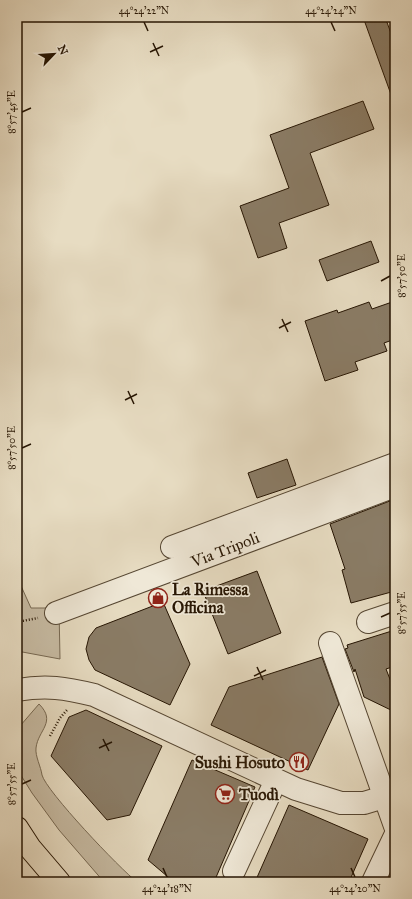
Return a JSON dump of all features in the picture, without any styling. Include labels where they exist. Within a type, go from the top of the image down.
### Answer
[{"type":"main road","points":[[17,828],[30,848],[59,882]]},
{"type":"street","points":[[172,547],[395,464]]},
{"type":"street","name":"Via Tripoli","points":[[56,613],[395,486]]},
{"type":"street","points":[[368,622],[395,613]]},
{"type":"street","points":[[330,643],[389,794],[395,826]]},
{"type":"street","points":[[17,690],[41,686],[64,688],[94,695],[296,789],[341,803],[364,803],[389,794]]},
{"type":"street","points":[[234,870],[276,780]]},
{"type":"street","points":[[374,882],[395,836]]},
{"type":"path","points":[[50,736],[60,718],[72,708]]},
{"type":"shaded area","points":[[17,577],[31,608],[59,608],[60,659],[17,651]]},
{"type":"shaded area","points":[[39,704],[44,710],[46,716],[45,726],[37,742],[36,748],[42,775],[56,797],[69,812],[137,882],[104,882],[59,830],[32,793],[17,769],[17,731]]},
{"type":"building","points":[[363,17],[385,17],[395,44],[395,100],[393,100]]},
{"type":"building","points":[[363,101],[374,129],[310,153],[329,205],[279,223],[287,248],[258,258],[240,206],[289,188],[270,135]]},
{"type":"building","points":[[371,241],[379,262],[327,281],[319,260]]},
{"type":"building","points":[[395,301],[395,339],[384,343],[387,351],[355,362],[358,370],[325,381],[305,321],[337,310],[338,313],[369,302],[372,309]]},
{"type":"building","points":[[287,459],[296,485],[257,498],[248,473]]},
{"type":"building","points":[[395,499],[395,591],[351,603],[342,570],[345,569],[330,524]]},
{"type":"building","points":[[257,571],[281,633],[228,654],[203,591]]},
{"type":"building","points":[[163,602],[190,664],[170,705],[95,670],[89,660],[86,649],[89,637],[96,628]]},
{"type":"building","points":[[395,630],[395,666],[386,669],[395,692],[395,712],[364,697],[355,669],[354,672],[345,649],[348,648],[347,645]]},
{"type":"building","points":[[322,657],[339,704],[308,770],[211,725],[229,687]]},
{"type":"building","points":[[86,710],[162,746],[130,815],[107,820],[51,756],[69,717]]},
{"type":"building","points":[[192,760],[255,787],[214,882],[174,882],[148,860]]},
{"type":"building","points":[[289,805],[368,839],[349,882],[255,882]]},
{"type":"place","name":"La Rimessa Officina","points":[[158,598]]},
{"type":"place","name":"Sushi Hosuto","points":[[299,762]]},
{"type":"place","name":"Tuodì","points":[[225,794]]}]
